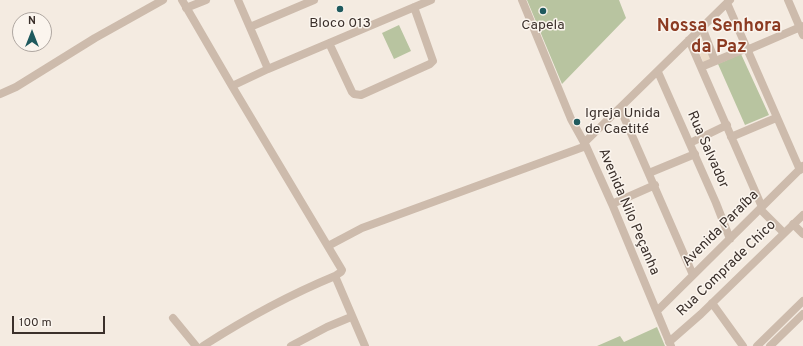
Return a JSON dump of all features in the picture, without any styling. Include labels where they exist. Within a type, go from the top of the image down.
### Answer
[{"type":"street","points":[[0,94],[16,87],[95,38],[163,0]]},
{"type":"street","points":[[182,0],[341,269],[341,272],[335,276],[290,296],[203,346]]},
{"type":"street","points":[[186,8],[206,0]]},
{"type":"street","points":[[238,0],[268,69]]},
{"type":"street","points":[[250,27],[314,0]]},
{"type":"street","points":[[232,86],[268,69],[431,0]]},
{"type":"street","name":"Avenida Nilo Peçanha","points":[[522,0],[571,119],[585,145],[612,204],[670,344]]},
{"type":"street","points":[[788,0],[801,27],[803,35]]},
{"type":"street","points":[[328,246],[362,228],[585,145],[620,108],[729,1],[776,118],[801,168]]},
{"type":"street","points":[[329,43],[352,92],[354,94],[361,95],[430,64],[433,61],[414,7]]},
{"type":"street","points":[[702,27],[715,61]]},
{"type":"street","points":[[701,67],[801,27]]},
{"type":"street","points":[[689,40],[727,125],[761,208],[784,233]]},
{"type":"street","name":"Rua Salvador","points":[[658,72],[695,154],[730,239]]},
{"type":"street","points":[[620,108],[655,185],[693,275]]},
{"type":"street","points":[[732,137],[776,118]]},
{"type":"street","points":[[690,143],[727,125]]},
{"type":"street","points":[[649,173],[695,154]]},
{"type":"street","name":"Avenida Paraíba","points":[[657,310],[801,168]]},
{"type":"street","points":[[612,204],[655,185]]},
{"type":"street","name":"Rua Comprade Chico","points":[[670,344],[803,215]]},
{"type":"street","points":[[793,224],[803,234]]},
{"type":"street","points":[[335,276],[365,346]]},
{"type":"street","points":[[757,346],[803,301]]},
{"type":"street","points":[[712,302],[744,346]]},
{"type":"street","points":[[770,346],[802,318],[796,309]]},
{"type":"street","points":[[291,346],[351,316]]},
{"type":"street","points":[[173,318],[196,346]]},
{"type":"green space","points":[[527,0],[619,0],[626,18],[562,84]]},
{"type":"green space","points":[[399,25],[411,51],[394,59],[382,33]]},
{"type":"green space","points":[[741,54],[769,115],[745,125],[718,64]]},
{"type":"green space","points":[[657,327],[665,346],[597,346],[620,336],[624,342]]},
{"type":"shaded area","points":[[702,34],[713,59],[704,63],[693,41]]},
{"type":"place","name":"Bloco 013","points":[[340,9]]},
{"type":"place","name":"Capela","points":[[543,11]]},
{"type":"place","name":"Igreja Unida de Caetité","points":[[577,122]]},
{"type":"district","name":"Nossa Senhora da Paz","points":[[719,37]]}]
